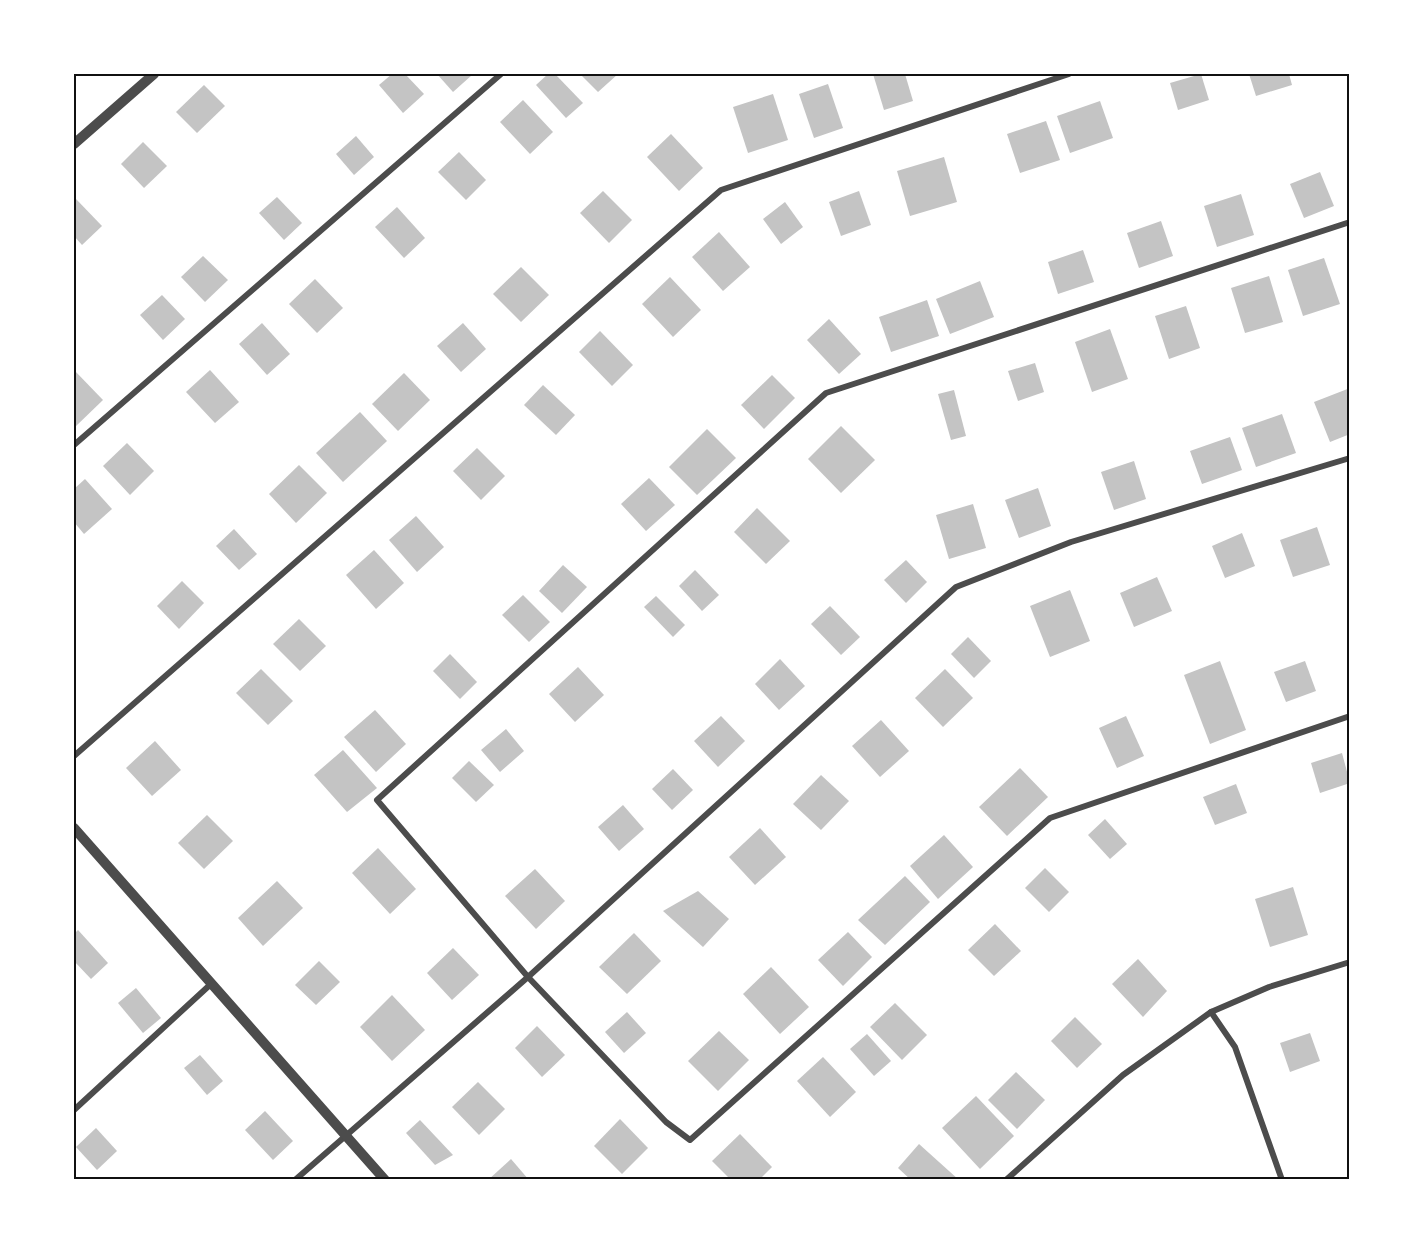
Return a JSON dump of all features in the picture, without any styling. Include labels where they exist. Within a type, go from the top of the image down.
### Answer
[{"type":"street","points":[[74,144],[154,74]]},
{"type":"street","points":[[74,445],[501,74]]},
{"type":"street","points":[[74,756],[721,190],[1070,74]]},
{"type":"street","points":[[1350,222],[826,393],[377,800],[528,977],[666,1122],[690,1140],[1050,818],[1350,716]]},
{"type":"street","points":[[295,1179],[528,977],[956,586],[1071,542],[1350,458]]},
{"type":"street","points":[[74,828],[385,1179]]},
{"type":"street","points":[[1006,1179],[1123,1075],[1211,1012],[1269,987],[1350,962]]},
{"type":"street","points":[[74,1110],[212,983]]},
{"type":"street","points":[[1211,1012],[1235,1047],[1281,1179]]},
{"type":"building","points":[[392,74],[405,74],[424,94],[403,113],[379,85]]},
{"type":"building","points":[[437,74],[470,74],[472,75],[453,92]]},
{"type":"building","points":[[548,74],[555,74],[583,103],[566,118],[536,85]]},
{"type":"building","points":[[580,74],[618,74],[598,92]]},
{"type":"building","points":[[873,74],[905,74],[913,101],[884,110]]},
{"type":"building","points":[[1201,74],[1209,100],[1178,110],[1170,83]]},
{"type":"building","points":[[1249,74],[1289,74],[1292,85],[1256,96]]},
{"type":"building","points":[[828,84],[843,128],[814,138],[799,94]]},
{"type":"building","points":[[204,85],[225,106],[197,133],[176,112]]},
{"type":"building","points":[[773,94],[788,140],[748,153],[733,107]]},
{"type":"building","points":[[523,100],[553,132],[530,154],[500,122]]},
{"type":"building","points":[[1100,101],[1113,138],[1070,153],[1057,116]]},
{"type":"building","points":[[1046,121],[1060,160],[1020,173],[1007,134]]},
{"type":"building","points":[[671,134],[703,168],[679,191],[647,157]]},
{"type":"building","points":[[356,136],[374,157],[354,175],[336,154]]},
{"type":"building","points":[[143,142],[167,166],[144,188],[121,164]]},
{"type":"building","points":[[459,152],[486,180],[466,200],[438,172]]},
{"type":"building","points":[[944,157],[957,202],[910,216],[897,171]]},
{"type":"building","points":[[1320,172],[1334,206],[1304,218],[1290,184]]},
{"type":"building","points":[[603,191],[632,220],[609,243],[580,213]]},
{"type":"building","points":[[859,191],[871,225],[841,236],[829,202]]},
{"type":"building","points":[[1241,194],[1254,235],[1217,247],[1204,206]]},
{"type":"building","points":[[277,197],[302,223],[284,240],[259,213]]},
{"type":"building","points":[[76,199],[102,226],[82,245],[74,236],[74,202]]},
{"type":"building","points":[[785,202],[803,227],[781,244],[763,219]]},
{"type":"building","points":[[397,207],[425,238],[404,258],[375,227]]},
{"type":"building","points":[[1161,221],[1173,256],[1139,268],[1127,233]]},
{"type":"building","points":[[719,232],[750,267],[723,291],[692,257]]},
{"type":"building","points":[[1083,250],[1094,282],[1058,294],[1048,262]]},
{"type":"building","points":[[203,256],[228,280],[205,302],[181,277]]},
{"type":"building","points":[[1324,258],[1340,304],[1303,316],[1288,270]]},
{"type":"building","points":[[521,267],[549,295],[521,322],[493,294]]},
{"type":"building","points":[[1269,276],[1283,322],[1245,333],[1231,288]]},
{"type":"building","points":[[670,277],[701,310],[673,337],[642,304]]},
{"type":"building","points":[[315,279],[343,308],[317,333],[289,304]]},
{"type":"building","points":[[980,281],[994,317],[950,334],[936,299]]},
{"type":"building","points":[[162,295],[185,319],[163,340],[140,315]]},
{"type":"building","points":[[927,300],[939,336],[891,352],[879,317]]},
{"type":"building","points":[[1186,306],[1200,348],[1169,359],[1155,316]]},
{"type":"building","points":[[829,319],[861,354],[839,374],[807,340]]},
{"type":"building","points":[[262,323],[290,354],[267,375],[239,344]]},
{"type":"building","points":[[463,323],[486,349],[461,372],[437,346]]},
{"type":"building","points":[[1110,329],[1128,379],[1092,392],[1075,342]]},
{"type":"building","points":[[600,331],[633,365],[612,386],[579,352]]},
{"type":"building","points":[[1035,363],[1044,392],[1018,401],[1008,371]]},
{"type":"building","points":[[74,370],[103,400],[75,427],[74,425]]},
{"type":"building","points":[[210,370],[239,402],[215,423],[186,392]]},
{"type":"building","points":[[404,373],[430,400],[398,431],[372,404]]},
{"type":"building","points":[[772,375],[795,398],[764,429],[741,405]]},
{"type":"building","points":[[543,385],[575,415],[556,435],[524,405]]},
{"type":"building","points":[[1350,388],[1350,434],[1330,442],[1314,402]]},
{"type":"building","points":[[954,390],[966,436],[951,440],[938,394]]},
{"type":"building","points":[[360,412],[387,441],[343,482],[316,453]]},
{"type":"building","points":[[1282,414],[1296,453],[1256,467],[1242,428]]},
{"type":"building","points":[[841,426],[875,460],[841,493],[808,459]]},
{"type":"building","points":[[707,429],[736,458],[697,495],[669,467]]},
{"type":"building","points":[[1230,437],[1242,470],[1202,484],[1190,451]]},
{"type":"building","points":[[127,443],[154,471],[130,495],[103,466]]},
{"type":"building","points":[[477,448],[505,476],[481,500],[453,471]]},
{"type":"building","points":[[1134,461],[1146,499],[1114,510],[1101,472]]},
{"type":"building","points":[[299,465],[327,493],[296,523],[269,494]]},
{"type":"building","points":[[649,478],[675,505],[646,531],[621,504]]},
{"type":"building","points":[[85,479],[112,509],[84,534],[74,522],[74,489]]},
{"type":"building","points":[[1038,488],[1051,526],[1019,538],[1005,500]]},
{"type":"building","points":[[973,504],[986,548],[949,559],[936,515]]},
{"type":"building","points":[[757,508],[790,541],[766,564],[734,532]]},
{"type":"building","points":[[416,516],[444,547],[417,572],[389,540]]},
{"type":"building","points":[[1317,527],[1330,565],[1293,577],[1280,540]]},
{"type":"building","points":[[234,529],[257,554],[239,570],[216,546]]},
{"type":"building","points":[[1242,533],[1255,566],[1225,578],[1212,546]]},
{"type":"building","points":[[374,550],[404,583],[376,609],[346,575]]},
{"type":"building","points":[[906,560],[927,582],[906,603],[884,580]]},
{"type":"building","points":[[563,565],[587,587],[562,613],[539,591]]},
{"type":"building","points":[[695,570],[719,595],[702,611],[679,586]]},
{"type":"building","points":[[1157,577],[1172,611],[1134,627],[1120,593]]},
{"type":"building","points":[[182,581],[204,603],[179,629],[157,606]]},
{"type":"building","points":[[1070,590],[1090,641],[1050,657],[1030,606]]},
{"type":"building","points":[[523,595],[550,622],[529,642],[502,615]]},
{"type":"building","points":[[656,596],[685,625],[673,637],[644,607]]},
{"type":"building","points":[[830,606],[860,637],[841,655],[811,624]]},
{"type":"building","points":[[299,619],[326,646],[300,671],[273,644]]},
{"type":"building","points":[[968,637],[991,661],[974,678],[951,654]]},
{"type":"building","points":[[450,654],[477,682],[460,699],[433,671]]},
{"type":"building","points":[[780,659],[805,686],[779,710],[755,684]]},
{"type":"building","points":[[1220,661],[1246,730],[1210,744],[1184,675]]},
{"type":"building","points":[[1305,661],[1316,691],[1286,702],[1274,672]]},
{"type":"building","points":[[578,667],[604,695],[575,722],[549,694]]},
{"type":"building","points":[[261,669],[293,701],[268,725],[236,693]]},
{"type":"building","points":[[945,669],[973,698],[943,727],[915,698]]},
{"type":"building","points":[[375,710],[406,744],[376,772],[344,737]]},
{"type":"building","points":[[721,716],[745,741],[718,767],[694,741]]},
{"type":"building","points":[[1126,716],[1144,756],[1117,768],[1099,728]]},
{"type":"building","points":[[881,720],[909,751],[880,777],[852,746]]},
{"type":"building","points":[[506,729],[524,751],[500,772],[481,750]]},
{"type":"building","points":[[155,741],[181,770],[152,796],[126,768]]},
{"type":"building","points":[[343,750],[377,788],[347,812],[314,775]]},
{"type":"building","points":[[1342,753],[1350,783],[1320,793],[1311,763]]},
{"type":"building","points":[[469,761],[494,785],[476,802],[452,778]]},
{"type":"building","points":[[1020,768],[1048,797],[1007,836],[979,807]]},
{"type":"building","points":[[673,769],[693,790],[672,810],[652,789]]},
{"type":"building","points":[[821,775],[849,801],[821,830],[793,804]]},
{"type":"building","points":[[1236,784],[1247,813],[1215,825],[1203,797]]},
{"type":"building","points":[[623,805],[644,829],[619,851],[598,827]]},
{"type":"building","points":[[207,815],[233,841],[204,869],[178,843]]},
{"type":"building","points":[[1105,819],[1127,844],[1110,859],[1088,835]]},
{"type":"building","points":[[760,828],[786,857],[755,885],[729,857]]},
{"type":"building","points":[[944,835],[973,867],[938,899],[910,866]]},
{"type":"building","points":[[378,848],[416,889],[390,914],[352,873]]},
{"type":"building","points":[[1045,868],[1069,892],[1049,912],[1025,888]]},
{"type":"building","points":[[535,869],[565,901],[536,929],[505,896]]},
{"type":"building","points":[[905,876],[930,902],[885,945],[858,920]]},
{"type":"building","points":[[277,881],[303,908],[263,946],[238,918]]},
{"type":"building","points":[[1293,887],[1308,935],[1270,947],[1255,899]]},
{"type":"building","points":[[698,891],[729,919],[703,947],[663,911]]},
{"type":"building","points":[[995,924],[1021,951],[994,976],[968,950]]},
{"type":"building","points":[[78,930],[108,963],[91,979],[74,961],[74,934]]},
{"type":"building","points":[[848,932],[872,957],[843,986],[818,960]]},
{"type":"building","points":[[634,933],[661,961],[627,994],[599,967]]},
{"type":"building","points":[[453,948],[479,975],[452,1000],[427,973]]},
{"type":"building","points":[[1138,959],[1167,991],[1143,1017],[1112,984]]},
{"type":"building","points":[[319,961],[340,982],[316,1005],[295,985]]},
{"type":"building","points":[[771,967],[809,1007],[780,1034],[743,994]]},
{"type":"building","points":[[136,988],[161,1018],[143,1033],[118,1003]]},
{"type":"building","points":[[392,995],[425,1030],[392,1061],[360,1027]]},
{"type":"building","points":[[895,1003],[927,1035],[902,1060],[870,1027]]},
{"type":"building","points":[[627,1012],[646,1033],[624,1053],[605,1032]]},
{"type":"building","points":[[1075,1017],[1102,1044],[1077,1068],[1051,1041]]},
{"type":"building","points":[[537,1026],[565,1055],[542,1077],[515,1048]]},
{"type":"building","points":[[719,1031],[749,1060],[718,1091],[688,1061]]},
{"type":"building","points":[[1310,1033],[1320,1061],[1290,1072],[1280,1043]]},
{"type":"building","points":[[867,1034],[891,1061],[874,1076],[850,1049]]},
{"type":"building","points":[[200,1055],[223,1081],[207,1095],[184,1068]]},
{"type":"building","points":[[823,1057],[856,1092],[830,1117],[797,1081]]},
{"type":"building","points":[[1016,1072],[1045,1100],[1017,1129],[988,1100]]},
{"type":"building","points":[[478,1082],[505,1109],[479,1135],[452,1107]]},
{"type":"building","points":[[976,1096],[1014,1136],[980,1169],[942,1128]]},
{"type":"building","points":[[265,1111],[293,1141],[273,1160],[245,1130]]},
{"type":"building","points":[[620,1119],[648,1148],[622,1174],[594,1146]]},
{"type":"building","points":[[420,1120],[453,1155],[435,1165],[406,1133]]},
{"type":"building","points":[[96,1128],[117,1151],[97,1170],[76,1147]]},
{"type":"building","points":[[740,1134],[772,1167],[759,1180],[731,1180],[712,1161]]},
{"type":"building","points":[[919,1144],[959,1180],[911,1180],[898,1168]]},
{"type":"building","points":[[511,1159],[529,1180],[488,1180]]}]
